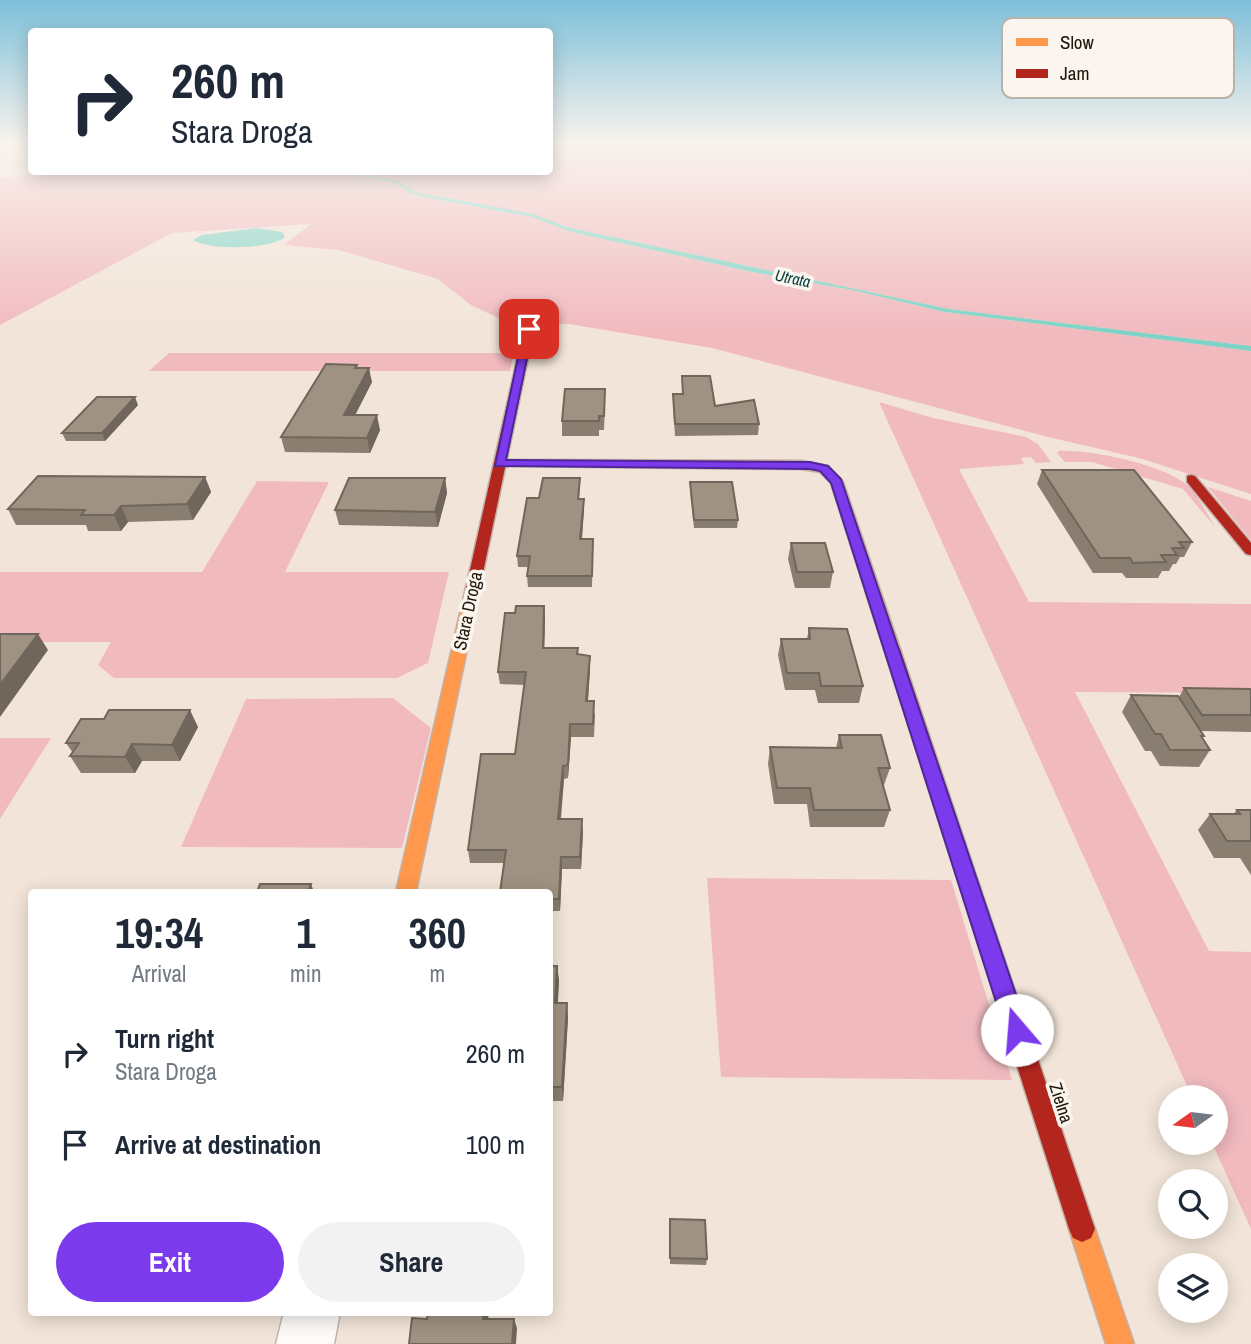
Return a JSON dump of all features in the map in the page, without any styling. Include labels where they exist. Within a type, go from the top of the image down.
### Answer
[{"type":"street","name":"Stara Droga","points":[[407,889],[529,329]]},
{"type":"street","name":"Zielna","points":[[499,464],[810,465],[824,469],[837,482],[1120,1344]]},
{"type":"street","points":[[1191,479],[1251,551]]},
{"type":"street","points":[[305,1344],[311,1316]]},
{"type":"shaded area","points":[[0,207],[476,207],[532,217],[571,232],[945,312],[1251,351],[1251,494],[1139,458],[1048,437],[712,348],[569,324],[507,322],[471,305],[438,279],[339,250],[284,245],[311,224],[172,233],[0,325]]},
{"type":"shaded area","points":[[493,207],[1251,207],[1251,346],[949,309],[566,227],[533,214]]},
{"type":"shaded area","points":[[169,353],[513,355],[510,371],[149,371]]},
{"type":"shaded area","points":[[879,402],[933,418],[1026,437],[1038,444],[1051,462],[1036,463],[1031,457],[1021,458],[1024,464],[959,469],[1029,602],[1251,604],[1251,693],[1075,692],[1209,951],[1251,952],[1251,1229],[1228,1178],[1228,1169],[1224,1169],[1217,1155],[1228,1155],[1228,1085],[1187,1085]]},
{"type":"shaded area","points":[[1059,451],[1107,456],[1163,471],[1188,486],[1215,527],[1183,489],[1092,462],[1065,462],[1057,453]]},
{"type":"shaded area","points":[[257,481],[329,482],[285,572],[449,572],[428,663],[397,678],[114,678],[98,665],[111,642],[0,642],[0,572],[202,572]]},
{"type":"shaded area","points":[[1208,487],[1251,501],[1251,540]]},
{"type":"shaded area","points":[[393,698],[431,728],[402,848],[181,847],[246,699]]},
{"type":"shaded area","points":[[0,738],[51,738],[0,819]]},
{"type":"shaded area","points":[[707,878],[951,880],[1012,1080],[721,1077]]},
{"type":"water","name":"Utrata","points":[[476,207],[494,207],[534,214],[566,227],[949,309],[1251,346],[1251,351],[945,312],[571,232],[532,217]]},
{"type":"water","points":[[256,228],[282,232],[285,237],[266,244],[239,247],[211,246],[193,240],[202,235]]},
{"type":"building","points":[[326,364],[369,368],[344,415],[377,415],[367,438],[281,437]]},
{"type":"building","points":[[682,376],[710,376],[715,406],[754,400],[759,424],[675,424],[673,394],[683,394]]},
{"type":"building","points":[[565,389],[605,389],[604,416],[599,416],[599,421],[562,421]]},
{"type":"building","points":[[97,397],[135,397],[102,433],[62,433]]},
{"type":"building","points":[[1042,470],[1134,470],[1192,542],[1179,542],[1184,548],[1172,548],[1177,555],[1161,555],[1166,562],[1133,563],[1130,558],[1100,558]]},
{"type":"building","points":[[38,476],[205,477],[187,504],[121,506],[114,515],[81,515],[85,510],[8,509]]},
{"type":"building","points":[[349,478],[445,478],[435,512],[335,510]]},
{"type":"building","points":[[543,478],[580,478],[578,499],[584,499],[580,539],[593,539],[592,576],[527,576],[530,556],[517,556],[527,498],[539,498]]},
{"type":"building","points":[[690,482],[732,482],[738,520],[694,520]]},
{"type":"building","points":[[791,543],[825,543],[833,572],[797,572]]},
{"type":"building","points":[[516,606],[544,606],[543,648],[578,648],[577,654],[590,656],[586,701],[594,701],[593,724],[570,724],[568,765],[563,766],[558,819],[582,819],[580,857],[561,857],[559,899],[553,899],[553,889],[500,889],[506,850],[468,850],[481,754],[515,754],[526,672],[498,672],[505,613],[515,613]]},
{"type":"building","points":[[809,628],[847,629],[863,686],[821,686],[819,673],[787,673],[781,639],[810,639]]},
{"type":"building","points":[[0,634],[38,634],[0,685]]},
{"type":"building","points":[[1184,688],[1250,689],[1251,715],[1202,715]]},
{"type":"building","points":[[1131,695],[1178,696],[1210,750],[1170,750],[1161,734],[1155,734]]},
{"type":"building","points":[[109,710],[190,710],[172,745],[132,744],[125,757],[70,756],[79,743],[66,743],[81,719],[104,719]]},
{"type":"building","points":[[839,735],[881,735],[890,768],[878,768],[890,810],[814,810],[810,788],[777,788],[770,747],[842,748]]},
{"type":"building","points":[[1237,810],[1251,810],[1251,841],[1227,841],[1210,814],[1240,814]]},
{"type":"building","points":[[260,884],[311,884],[309,889],[258,889]]},
{"type":"building","points":[[553,966],[557,966],[555,1003],[567,1003],[562,1087],[553,1087]]},
{"type":"building","points":[[670,1219],[705,1220],[707,1259],[670,1258]]},
{"type":"building","points":[[427,1316],[483,1316],[483,1319],[514,1319],[512,1344],[409,1344],[412,1318],[427,1319]]},
{"type":"traffic: slow","points":[[500,464],[802,465],[824,469],[837,482],[892,649]]},
{"type":"traffic: slow","points":[[407,889],[472,592]]},
{"type":"traffic: slow","points":[[1082,1229],[1120,1344]]},
{"type":"traffic: jam","points":[[472,592],[529,329]]},
{"type":"traffic: jam","points":[[1191,479],[1251,551]]},
{"type":"traffic: jam","points":[[892,649],[1082,1229]]},
{"type":"route","points":[[529,329],[499,464],[810,465],[824,469],[837,482],[1017,1030]]}]
